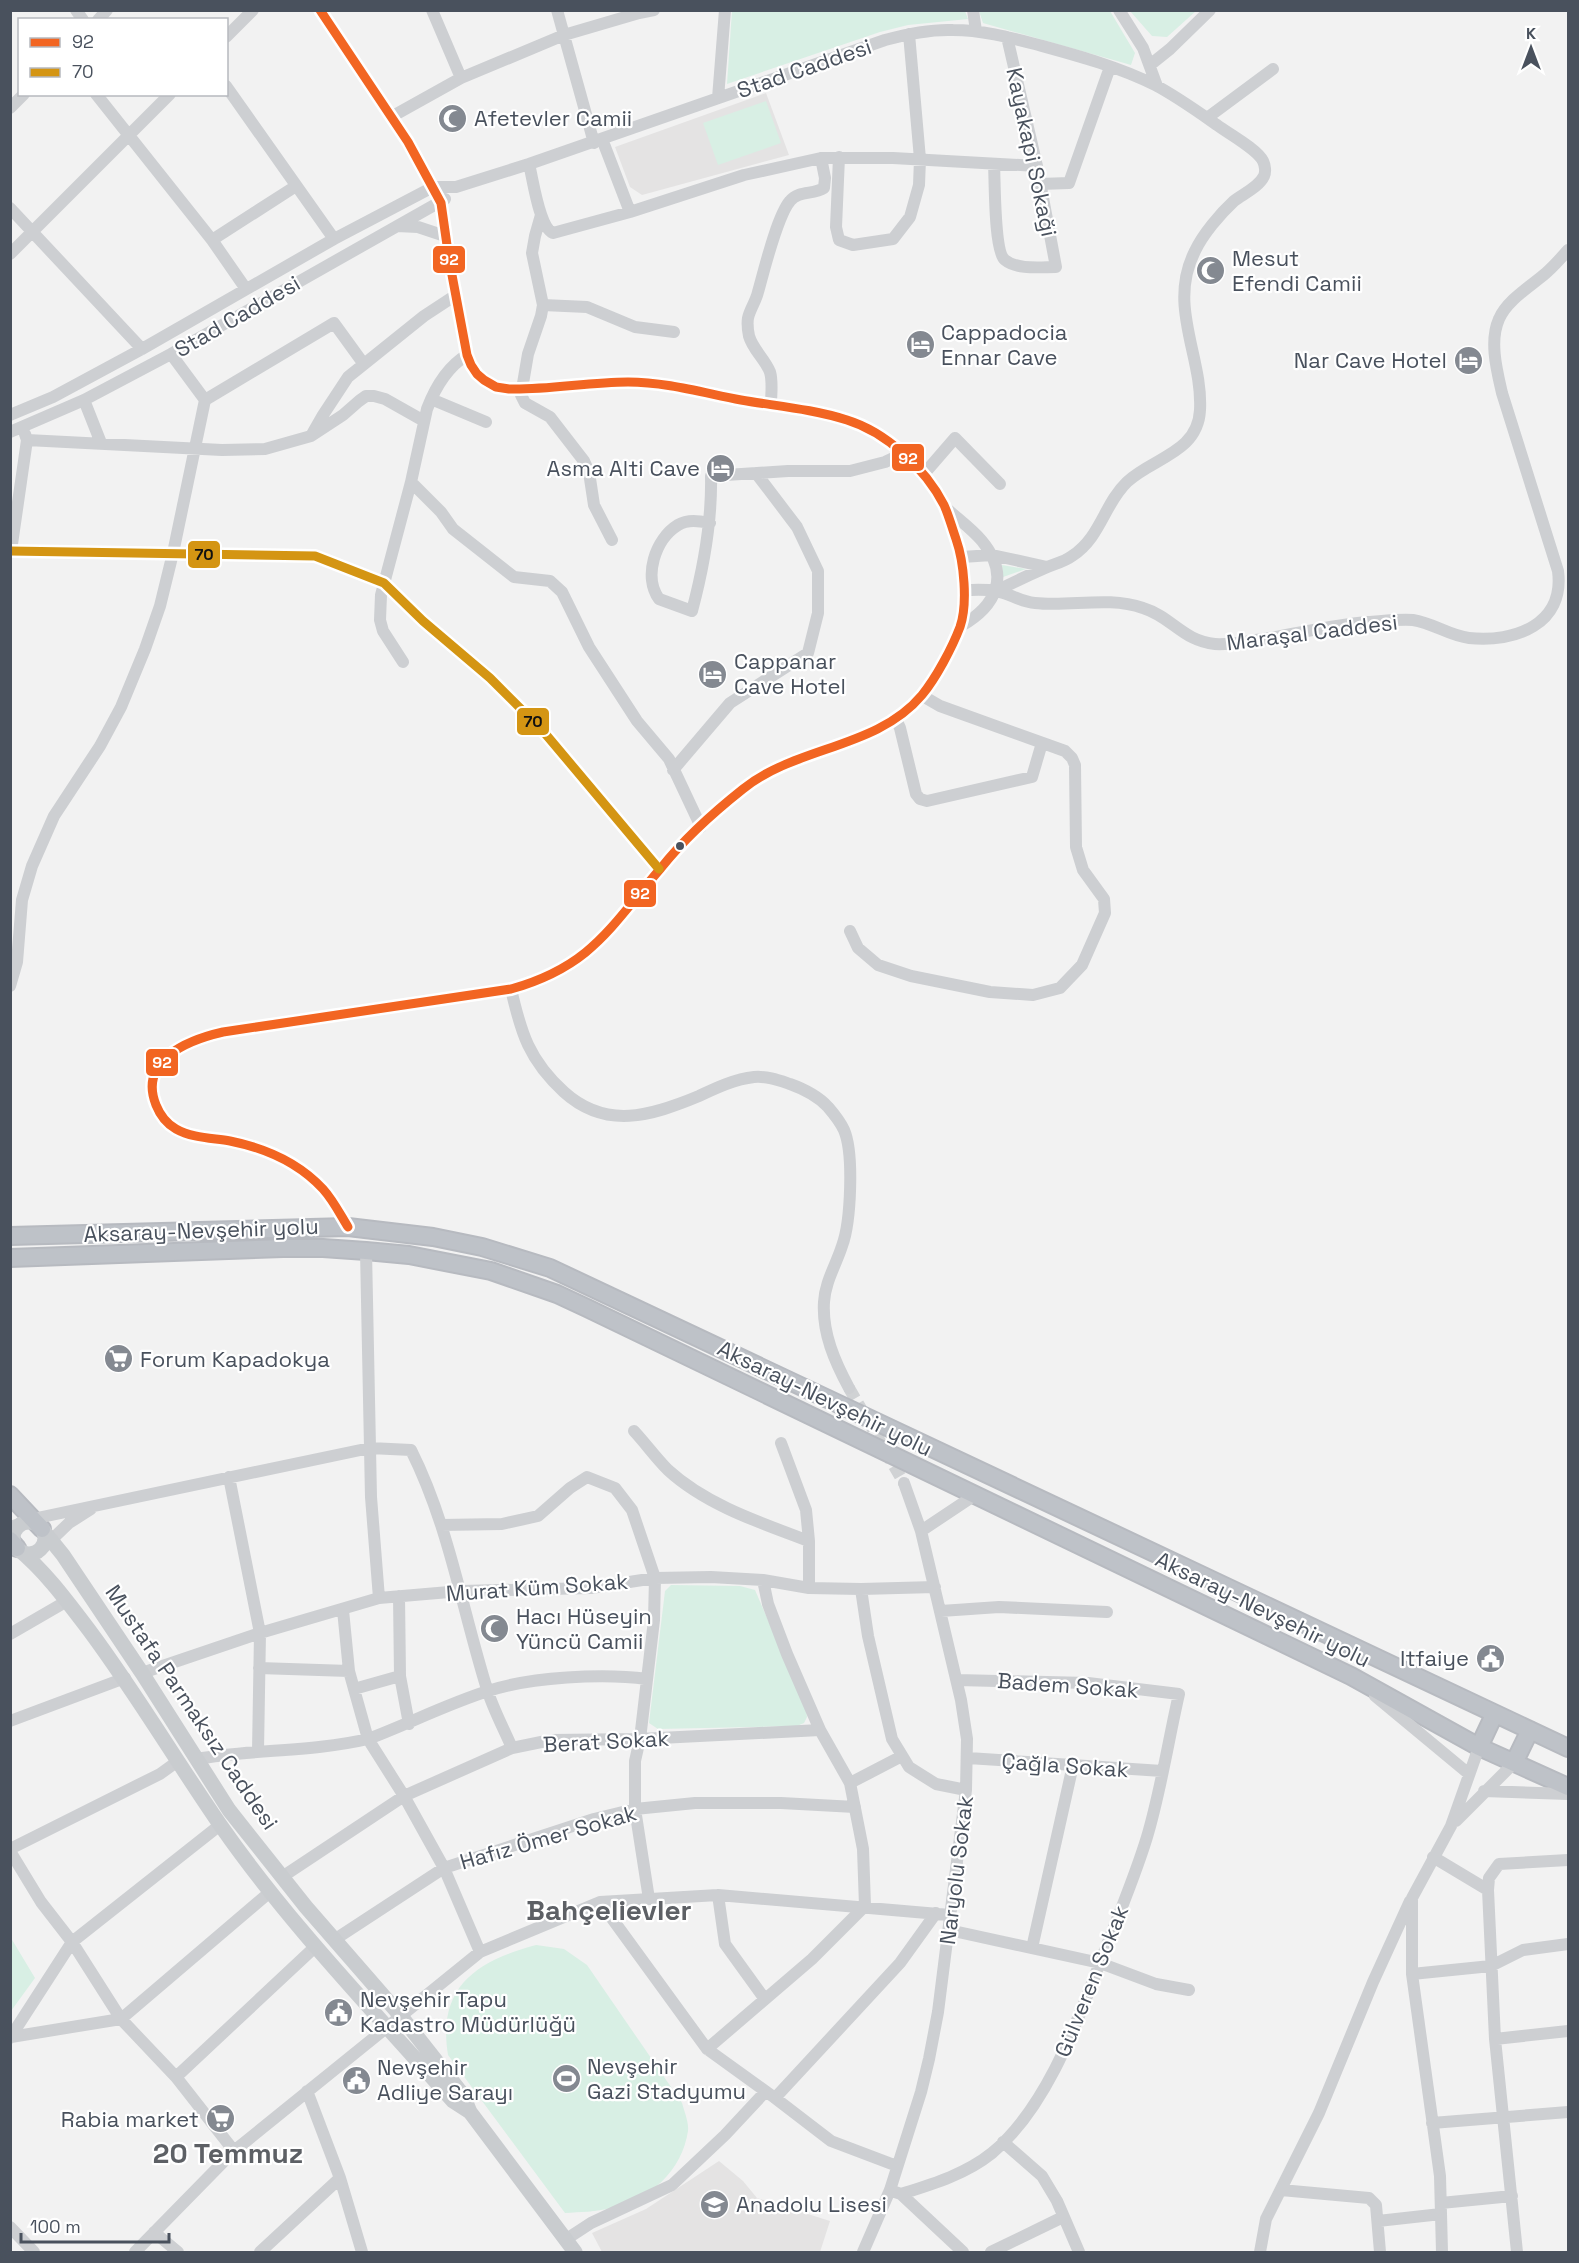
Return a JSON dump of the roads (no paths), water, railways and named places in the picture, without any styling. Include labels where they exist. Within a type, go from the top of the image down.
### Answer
[{"type":"highway","name":"Aksaray-Nevşehir yolu","points":[[10,1236],[348,1227],[433,1237],[482,1247],[550,1268],[1494,1715],[1569,1748]]},
{"type":"highway","name":"Aksaray-Nevşehir yolu","points":[[12,1259],[323,1248],[366,1251],[454,1263],[491,1271],[557,1294],[1351,1676],[1479,1747],[1569,1787]]},
{"type":"highway","name":"Mustafa Parmaksız Caddesi","points":[[10,1495],[27,1540]]},
{"type":"highway","points":[[1479,1747],[1494,1715]]},
{"type":"highway","points":[[1514,1763],[1530,1730]]},
{"type":"main road","name":"Mustafa Parmaksız Caddesi","points":[[27,1540],[67,1601],[125,1678],[220,1825],[270,1893],[315,1947],[453,2101],[470,2112]]},
{"type":"main road","name":"Mustafa Parmaksız Caddesi","points":[[27,1540],[142,1673],[229,1810],[334,1940],[400,2015],[463,2095],[470,2112],[575,2253]]},
{"type":"street","points":[[228,35],[253,10]]},
{"type":"street","points":[[320,10],[422,164],[441,203],[467,354],[477,374],[496,387],[520,389],[645,383],[827,415],[870,429],[902,454],[923,475],[945,507],[981,540],[992,555],[996,572],[996,591],[981,612],[961,626]]},
{"type":"street","points":[[432,10],[461,78]]},
{"type":"street","points":[[557,10],[598,141],[630,212]]},
{"type":"street","points":[[392,117],[461,78],[564,35],[638,12],[654,10]]},
{"type":"street","points":[[718,98],[725,10]]},
{"type":"street","points":[[973,10],[976,31]]},
{"type":"street","points":[[1119,10],[1134,32],[1157,86]]},
{"type":"street","points":[[1150,65],[1170,50],[1210,10]]},
{"type":"street","name":"Stad Caddesi","points":[[13,414],[53,397],[142,349],[334,239],[433,187],[456,188],[598,141],[857,49],[909,34],[952,30],[976,31],[1007,37],[1110,67],[1157,86],[1257,154],[1263,161],[1265,169],[1264,176],[1232,203],[1215,223],[1195,251],[1190,265],[1185,288],[1185,327],[1200,398],[1198,423],[1179,449],[1124,484],[1096,532],[1085,546],[1062,562],[1047,567]]},
{"type":"street","points":[[839,157],[836,234],[839,240],[854,245],[888,241],[897,235],[915,207],[919,185],[920,159],[909,34]]},
{"type":"street","name":"Kayakapi Sokaği","points":[[994,164],[1001,256],[1007,262],[1016,265],[1056,267],[1037,166],[1007,37]]},
{"type":"street","points":[[1040,184],[1069,183],[1110,67]]},
{"type":"street","points":[[1207,118],[1273,69]]},
{"type":"street","points":[[228,89],[334,239]]},
{"type":"street","points":[[98,96],[212,240],[246,289]]},
{"type":"street","points":[[10,255],[168,96]]},
{"type":"street","points":[[530,164],[541,215],[546,229],[553,233],[630,212],[744,176],[821,158],[920,159],[1037,166]]},
{"type":"street","points":[[771,404],[770,372],[755,350],[750,337],[748,317],[754,306],[786,206],[799,194],[820,191],[824,188],[825,178],[821,158]]},
{"type":"street","points":[[212,240],[296,186]]},
{"type":"street","name":"Stad Caddesi","points":[[20,433],[171,354],[396,226],[441,203],[456,188]]},
{"type":"street","points":[[10,208],[142,349]]},
{"type":"street","points":[[541,215],[532,253],[543,305],[531,342],[520,389],[522,400],[550,417],[584,461],[589,472],[594,505],[612,540]]},
{"type":"street","points":[[396,226],[418,227],[445,236]]},
{"type":"street","name":"Maraşal Caddesi","points":[[996,591],[1032,603],[1126,603],[1161,615],[1189,637],[1202,642],[1218,644],[1371,621],[1414,621],[1434,625],[1468,638],[1510,635],[1529,629],[1552,611],[1558,597],[1558,570],[1502,393],[1496,361],[1496,334],[1499,319],[1505,310],[1569,250]]},
{"type":"street","points":[[311,436],[348,377],[424,316],[456,295]]},
{"type":"street","points":[[543,305],[587,307],[634,327],[674,332]]},
{"type":"street","points":[[10,986],[17,962],[22,900],[32,866],[54,816],[100,746],[121,707],[149,639],[167,582],[205,400],[334,322],[363,363]]},
{"type":"street","points":[[171,354],[205,400]]},
{"type":"street","points":[[403,662],[387,639],[380,620],[381,595],[431,399],[450,368],[467,354]]},
{"type":"street","points":[[20,433],[101,442],[222,450],[265,449],[311,436],[323,430],[366,396],[385,399],[424,422]]},
{"type":"street","points":[[431,399],[486,422]]},
{"type":"street","points":[[84,400],[101,442]]},
{"type":"street","points":[[13,414],[20,433],[11,551],[315,556],[384,583],[521,708],[565,755],[659,869]]},
{"type":"street","points":[[923,475],[955,438],[1000,484]]},
{"type":"street","points":[[710,523],[695,520],[678,525],[656,551],[652,569],[652,584],[658,599],[692,611],[710,523],[711,476],[756,472],[850,471],[876,465],[902,454]]},
{"type":"street","points":[[673,770],[730,703],[808,653],[818,613],[818,571],[797,527],[756,472]]},
{"type":"street","points":[[411,482],[441,512],[453,529],[514,577],[550,581],[562,592],[589,647],[638,721],[669,759],[701,827]]},
{"type":"street","points":[[348,1227],[324,1189],[290,1163],[269,1152],[248,1145],[189,1134],[167,1123],[158,1111],[152,1085],[155,1071],[162,1061],[188,1042],[223,1032],[511,989],[546,978],[582,956],[611,929],[659,869],[701,827],[755,779],[896,719],[921,695],[942,663],[961,626],[964,590],[962,557],[945,507]]},
{"type":"street","points":[[962,557],[992,555],[1047,567]]},
{"type":"street","points":[[964,590],[996,591],[1047,567]]},
{"type":"street","points":[[850,931],[858,948],[878,965],[911,975],[990,992],[1033,995],[1060,988],[1082,965],[1105,913],[1104,899],[1083,870],[1076,847],[1075,765],[1072,758],[1065,751],[940,706],[921,695]]},
{"type":"street","points":[[896,719],[916,794],[920,799],[927,801],[1032,777],[1042,743]]},
{"type":"street","points":[[511,989],[522,1035],[539,1066],[568,1096],[583,1107],[601,1114],[624,1117],[643,1115],[741,1080],[764,1077],[778,1080],[814,1095],[836,1116],[848,1144],[849,1216],[847,1230],[830,1274],[824,1303],[824,1318],[831,1350],[849,1388]]},
{"type":"street","points":[[366,1251],[371,1497],[379,1598]]},
{"type":"street","points":[[634,1431],[668,1470],[696,1491],[754,1520],[809,1541]]},
{"type":"street","points":[[781,1443],[806,1510],[810,1588]]},
{"type":"street","points":[[27,1540],[94,1507],[370,1448],[411,1450],[423,1474],[441,1525],[488,1691],[512,1748]]},
{"type":"street","points":[[229,1477],[261,1634],[258,1751]]},
{"type":"street","points":[[441,1525],[502,1524],[538,1516],[570,1488],[587,1478],[615,1488],[632,1510],[655,1578],[654,1620],[640,1739],[635,1761],[635,1809],[649,1899]]},
{"type":"street","name":"Naryolu Sokak","points":[[863,2253],[895,2192],[897,2166],[921,2092],[934,2036],[966,1790],[968,1758],[965,1720],[941,1611],[921,1531],[903,1483]]},
{"type":"street","points":[[921,1531],[975,1495]]},
{"type":"street","points":[[27,1540],[94,1507]]},
{"type":"street","name":"Murat Küm Sokak","points":[[142,1673],[379,1598],[461,1591],[591,1588],[655,1578],[711,1577],[763,1580],[810,1588],[935,1587]]},
{"type":"street","points":[[707,2049],[812,1959],[865,1906],[863,1849],[850,1783],[820,1730],[768,1604],[763,1580]]},
{"type":"street","points":[[861,1589],[868,1636],[892,1739],[909,1767],[936,1784],[966,1790]]},
{"type":"street","points":[[399,1596],[400,1676],[409,1724]]},
{"type":"street","points":[[10,1634],[67,1601]]},
{"type":"street","points":[[941,1611],[999,1607],[1107,1612]]},
{"type":"street","points":[[343,1610],[349,1671],[368,1739],[404,1796],[444,1868],[480,1952]]},
{"type":"street","points":[[260,1668],[349,1671]]},
{"type":"street","points":[[354,1689],[400,1676]]},
{"type":"street","points":[[197,1759],[368,1739],[488,1691],[513,1684],[583,1676],[628,1676],[647,1679]]},
{"type":"street","points":[[1351,1676],[1469,1774]]},
{"type":"street","points":[[10,1720],[125,1678]]},
{"type":"street","name":"Badem Sokak","points":[[957,1680],[1088,1683],[1179,1694]]},
{"type":"street","name":"Gülveren Sokak","points":[[895,2192],[958,2173],[980,2161],[1004,2142],[1027,2113],[1064,2052],[1142,1852],[1179,1694]]},
{"type":"street","name":"Berat Sokak","points":[[282,1877],[404,1796],[512,1748],[551,1740],[640,1739],[820,1730]]},
{"type":"street","points":[[1260,2253],[1266,2219],[1319,2113],[1373,1982],[1412,1898],[1451,1826],[1479,1747]]},
{"type":"street","points":[[850,1783],[902,1756]]},
{"type":"street","name":"Çağla Sokak","points":[[968,1758],[1162,1771]]},
{"type":"street","points":[[178,1761],[160,1774],[10,1850],[41,1902],[72,1942],[122,2019],[176,2077],[234,2151]]},
{"type":"street","points":[[1451,1826],[1514,1763]]},
{"type":"street","points":[[1032,1948],[1072,1765]]},
{"type":"street","points":[[1484,1791],[1569,1794]]},
{"type":"street","name":"Hafız Ömer Sokak","points":[[334,1940],[444,1868],[635,1809],[695,1803],[781,1803],[855,1807]]},
{"type":"street","points":[[11,2037],[72,1942],[220,1825]]},
{"type":"street","points":[[1433,1857],[1488,1890]]},
{"type":"street","points":[[1517,2253],[1495,2039],[1489,1878],[1499,1864],[1569,1860]]},
{"type":"street","points":[[11,2037],[122,2019],[270,1893]]},
{"type":"street","points":[[135,2253],[234,2151],[480,1952],[600,1902],[718,1895],[950,1915]]},
{"type":"street","points":[[718,1895],[725,1944],[764,1998]]},
{"type":"street","points":[[1412,1898],[1412,1974],[1440,2176],[1442,2253]]},
{"type":"street","points":[[600,1902],[707,2049],[831,2141],[897,2166]]},
{"type":"street","points":[[565,2240],[591,2223],[672,2186],[770,2095],[900,1963],[936,1913]]},
{"type":"street","points":[[948,1930],[1100,1963],[1156,1984],[1189,1990]]},
{"type":"street","points":[[1412,1974],[1491,1966],[1523,1950],[1569,1944]]},
{"type":"street","points":[[176,2077],[315,1947]]},
{"type":"street","points":[[1495,2039],[1569,2031]]},
{"type":"street","points":[[307,2091],[340,2178],[362,2253]]},
{"type":"street","points":[[1432,2124],[1569,2112]]},
{"type":"street","points":[[1004,2142],[1041,2176],[1057,2201],[1079,2253]]},
{"type":"street","points":[[260,2253],[340,2178]]},
{"type":"street","points":[[1281,2190],[1369,2198],[1376,2205],[1380,2253]]},
{"type":"street","points":[[895,2192],[963,2253]]},
{"type":"street","points":[[1377,2221],[1512,2196]]},
{"type":"street","points":[[991,2253],[1063,2217]]},
{"type":"street","points":[[10,2227],[34,2253]]},
{"type":"street","points":[[154,2232],[178,2253]]},
{"type":"tunnel","points":[[849,1388],[904,1483]]},
{"type":"place","name":"Afetevler Camii","points":[[453,118]]},
{"type":"place","name":"Mesut Efendi Camii","points":[[1211,271]]},
{"type":"place","name":"Cappadocia Ennar Cave","points":[[920,345]]},
{"type":"place","name":"Nar Cave Hotel","points":[[1468,360]]},
{"type":"place","name":"Asma Alti Cave","points":[[721,468]]},
{"type":"place","name":"Cappanar Cave Hotel","points":[[713,674]]},
{"type":"place","name":"Forum Kapadokya","points":[[119,1359]]},
{"type":"place","name":"Hacı Hüseyin Yüncü Camii","points":[[495,1629]]},
{"type":"place","name":"Itfaiye","points":[[1490,1658]]},
{"type":"place","name":"Nevşehir Tapu Kadastro Müdürlüğü","points":[[339,2012]]},
{"type":"place","name":"Nevşehir Gazi Stadyumu","points":[[566,2079]]},
{"type":"place","name":"Nevşehir Adliye Sarayı","points":[[356,2080]]},
{"type":"place","name":"Rabia market","points":[[220,2119]]},
{"type":"place","name":"Anadolu Lisesi","points":[[715,2204]]},
{"type":"district","name":"Bahçelievler","points":[[609,1910]]},
{"type":"district","name":"20 Temmuz","points":[[228,2153]]}]
